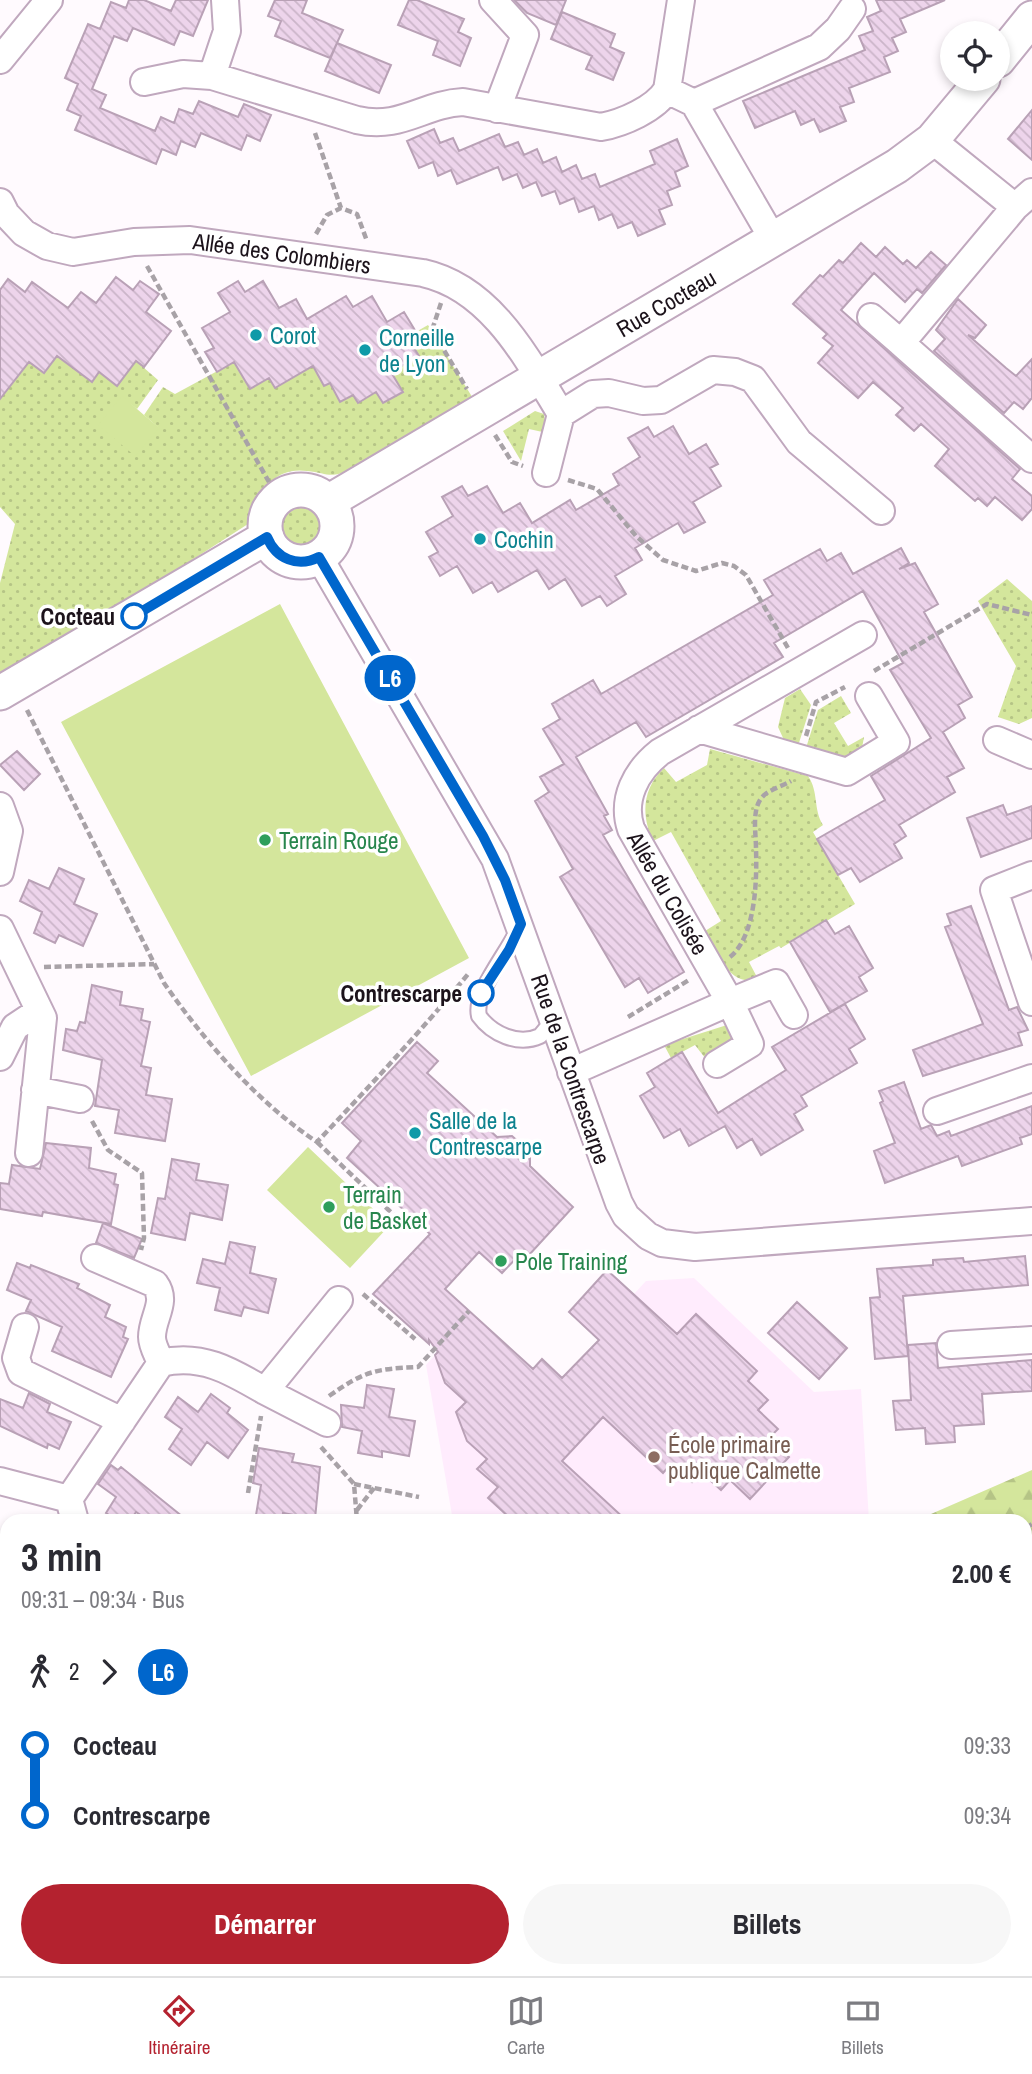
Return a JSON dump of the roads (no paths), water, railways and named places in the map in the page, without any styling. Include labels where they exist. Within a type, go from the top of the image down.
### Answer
[{"type":"street","points":[[0,60],[50,0]]},
{"type":"street","points":[[212,76],[227,31],[225,0]]},
{"type":"street","points":[[493,0],[525,36],[497,109]]},
{"type":"street","points":[[145,82],[183,74],[212,76],[357,120],[380,124],[403,120],[453,102],[601,127],[618,123],[657,103],[667,90],[681,0]]},
{"type":"street","points":[[694,103],[819,47],[838,29],[852,9]]},
{"type":"street","points":[[1010,46],[1032,19]]},
{"type":"street","points":[[667,90],[694,103],[773,239]]},
{"type":"street","name":"Rue Cocteau","points":[[328,502],[897,166],[932,140],[973,91]]},
{"type":"street","points":[[901,343],[1024,200],[932,140]]},
{"type":"street","name":"Allée des Colombiers","points":[[0,202],[6,214],[24,233],[58,250],[85,252],[134,242],[190,240],[376,266],[448,280],[492,313],[539,378],[561,414]]},
{"type":"street","points":[[871,317],[1032,459]]},
{"type":"street","points":[[546,473],[561,414],[593,394],[610,393],[643,401],[661,400],[712,370],[735,372],[753,379],[799,442],[881,510]]},
{"type":"street","points":[[293,490],[310,491],[328,502],[336,519],[337,531],[329,548],[319,557],[303,562],[286,558],[272,547],[267,537],[268,510],[283,495],[293,490]]},
{"type":"street","points":[[6,689],[267,537]]},
{"type":"street","name":"Rue de la Contrescarpe","points":[[319,557],[483,836],[505,880],[619,1203],[636,1226],[662,1243],[685,1247],[1032,1221]]},
{"type":"street","name":"Allée du Colisée","points":[[717,1064],[750,1044],[730,1002],[627,820],[629,795],[640,770],[660,752],[863,635]]},
{"type":"street","points":[[699,729],[847,772],[896,742],[863,685]]},
{"type":"street","points":[[997,740],[1032,755]]},
{"type":"street","points":[[0,806],[9,831],[0,872]]},
{"type":"street","points":[[1032,875],[994,890],[1032,1002]]},
{"type":"street","points":[[0,929],[43,1018],[29,1153]]},
{"type":"street","points":[[571,1072],[776,984],[794,1015]]},
{"type":"street","points":[[0,1056],[7,1019],[39,1011]]},
{"type":"street","points":[[937,1111],[1032,1078]]},
{"type":"street","points":[[35,1090],[80,1099]]},
{"type":"street","points":[[95,1258],[155,1284],[161,1295],[152,1337],[161,1363]]},
{"type":"street","points":[[265,1391],[348,1293]]},
{"type":"street","points":[[25,1327],[16,1358],[21,1372],[122,1421]]},
{"type":"street","points":[[951,1345],[1032,1340]]},
{"type":"street","points":[[0,1481],[72,1510],[122,1421],[161,1363],[187,1360],[212,1364],[316,1418]]},
{"type":"lane","points":[[521,924],[509,950],[481,993],[479,1016],[498,1033],[520,1040],[535,1039],[545,1033],[554,1017]]},
{"type":"place","name":"Corot","points":[[256,335]]},
{"type":"place","name":"Corneille de Lyon","points":[[365,350]]},
{"type":"place","name":"Cochin","points":[[480,539]]},
{"type":"place","name":"Cocteau","points":[[134,616]]},
{"type":"place","name":"Terrain Rouge","points":[[265,840]]},
{"type":"place","name":"Contrescarpe","points":[[481,993]]},
{"type":"place","name":"Salle de la Contrescarpe","points":[[415,1133]]},
{"type":"place","name":"Terrain de Basket","points":[[329,1207]]},
{"type":"place","name":"Pole Training","points":[[501,1261]]},
{"type":"place","name":"École primaire publique Calmette","points":[[654,1457]]}]
